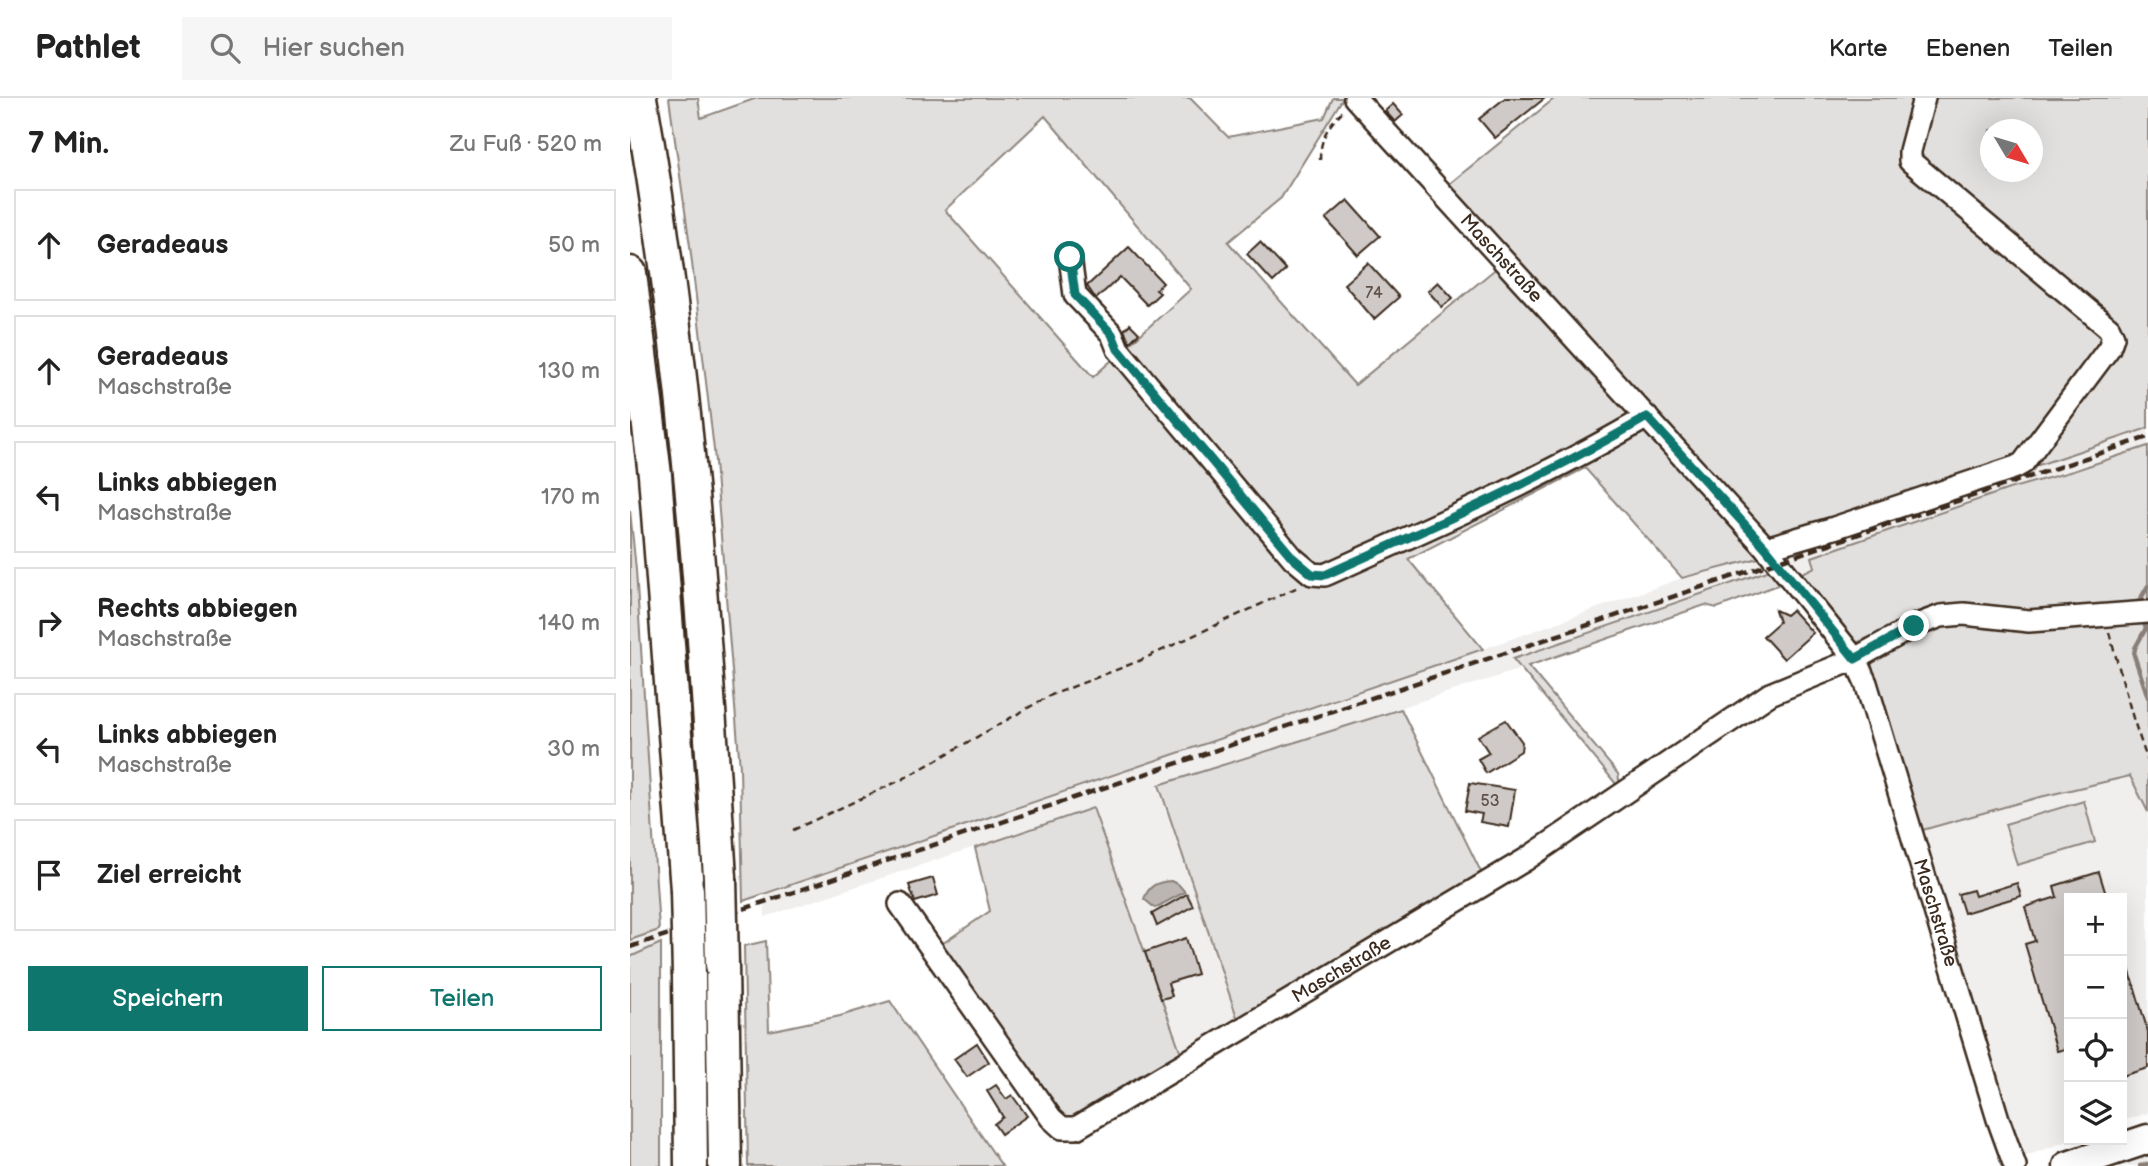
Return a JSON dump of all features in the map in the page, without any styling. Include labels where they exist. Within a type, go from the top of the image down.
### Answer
[{"type":"highway","points":[[642,102],[668,284],[691,476],[703,608],[720,878],[725,1166]]},
{"type":"highway","points":[[630,273],[654,475],[687,890],[691,1166]]},
{"type":"main road","points":[[2068,1166],[2148,1139]]},
{"type":"street","points":[[1766,548],[2017,467],[2023,463],[2109,348],[2113,337],[2109,328],[1910,162],[1910,151],[1924,98]]},
{"type":"street","name":"Maschstraße","points":[[1355,99],[1766,548],[1855,659],[1866,683],[1998,1119],[2015,1166]]},
{"type":"street","points":[[1070,257],[1075,295],[1112,334],[1118,349],[1293,558],[1312,574],[1325,575],[1498,497],[1594,449],[1647,417]]},
{"type":"street","name":"Maschstraße","points":[[900,904],[1051,1118],[1062,1128],[1076,1128],[1525,860],[1770,694],[1855,659],[1914,626],[1941,616],[1964,614],[2029,621],[2148,612]]},
{"type":"path","points":[[1320,160],[1320,146],[1326,131],[1355,99]]},
{"type":"path","points":[[793,830],[903,779],[1049,696],[1139,661],[1303,584],[1312,574]]},
{"type":"path","points":[[2108,615],[2108,629],[2148,762]]},
{"type":"shaded area","points":[[669,98],[698,98],[701,118],[757,98],[1190,98],[1228,137],[1324,118],[1333,98],[1343,98],[1281,198],[1228,242],[1355,385],[1499,266],[1437,194],[1555,98],[2148,98],[2148,428],[1778,553],[1682,578],[1585,468],[1408,559],[1483,649],[743,901],[740,768],[714,450]],"holes":[[[1045,116],[1191,289],[1093,377],[945,210]]]},
{"type":"shaded area","points":[[2148,428],[2148,446],[2009,489],[1813,557],[1815,567],[1794,577],[1785,565],[1514,658],[1521,669],[1159,785],[1239,1023],[1182,1056],[1092,808],[765,917],[764,894],[1483,649],[1682,578],[1778,553]]},
{"type":"shaded area","points":[[2148,446],[2148,812],[2130,776],[2036,798],[1919,831],[1871,679],[1872,662],[1885,647],[1925,627],[2067,611],[1938,606],[1852,645],[1794,577],[1815,567],[1812,557],[2009,489]]},
{"type":"shaded area","points":[[630,510],[659,930],[630,940]]},
{"type":"shaded area","points":[[1776,568],[1783,583],[1717,608],[1705,605],[1528,666],[1618,774],[1621,790],[1513,659]]},
{"type":"shaded area","points":[[1401,709],[1485,880],[1239,1023],[1159,785]]},
{"type":"shaded area","points":[[2130,776],[2148,812],[2148,1113],[2127,1119],[2127,893],[2064,893],[2064,1142],[2026,1156],[2016,1149],[1919,831],[2036,798]]},
{"type":"shaded area","points":[[2084,801],[2095,842],[2017,865],[2005,824]]},
{"type":"shaded area","points":[[1093,808],[1182,1056],[1079,1120],[1067,1120],[1055,1115],[936,948],[990,911],[975,848]]},
{"type":"shaded area","points":[[1171,881],[1185,892],[1155,908],[1144,899],[1154,885]]},
{"type":"shaded area","points":[[659,930],[661,943],[630,957],[630,940]]},
{"type":"shaded area","points":[[766,941],[769,1031],[840,1016],[890,1001],[1002,1166],[748,1166],[744,946]]},
{"type":"shaded area","points":[[661,943],[661,1166],[630,1166],[630,957]]},
{"type":"shaded area","points":[[2148,1155],[2148,1166],[2111,1166],[2128,1160]]},
{"type":"building","points":[[1505,98],[1545,98],[1495,138],[1479,119]]},
{"type":"building","points":[[1393,104],[1403,115],[1395,122],[1385,111]]},
{"type":"building","points":[[1348,200],[1380,236],[1358,255],[1326,219]]},
{"type":"building","points":[[1260,242],[1286,270],[1273,282],[1247,254]]},
{"type":"building","points":[[1129,247],[1163,283],[1156,290],[1160,293],[1147,305],[1120,277],[1096,299],[1087,286]]},
{"type":"building","points":[[1368,263],[1399,297],[1374,319],[1344,284]]},
{"type":"building","points":[[1438,282],[1453,298],[1442,307],[1428,291]]},
{"type":"building","points":[[1130,324],[1139,333],[1130,342],[1124,330]]},
{"type":"building","points":[[1775,610],[1786,615],[1792,610],[1813,633],[1784,659],[1763,636],[1779,622]]},
{"type":"building","points":[[1506,720],[1522,742],[1521,751],[1486,773],[1478,759],[1489,753],[1478,736]]},
{"type":"building","points":[[1470,783],[1515,790],[1509,827],[1480,822],[1482,814],[1465,811]]},
{"type":"building","points":[[2099,872],[2105,893],[2064,893],[2064,1049],[2057,1051],[2025,944],[2035,941],[2025,907],[2057,897],[2054,886]]},
{"type":"building","points":[[933,878],[938,895],[915,902],[909,885]]},
{"type":"building","points":[[2017,883],[2021,896],[1964,913],[1958,894],[1973,890],[1975,896]]},
{"type":"building","points":[[1187,894],[1193,906],[1157,926],[1152,914]]},
{"type":"building","points":[[1186,938],[1197,974],[1168,983],[1172,996],[1161,999],[1145,952]]},
{"type":"building","points":[[2127,962],[2148,1032],[2148,1068],[2127,1074]]},
{"type":"building","points":[[977,1043],[989,1062],[967,1077],[954,1059]]},
{"type":"building","points":[[996,1085],[1006,1099],[1012,1095],[1027,1116],[1001,1134],[994,1124],[1003,1117],[987,1091]]},
{"type":"waterway","points":[[2137,605],[2148,586]]},
{"type":"waterway","points":[[2142,619],[2146,628],[2134,655],[2148,697]]},
{"type":"waterway","points":[[2140,1166],[2148,1164]]},
{"type":"railway","points":[[630,947],[2148,437]]},
{"type":"route","points":[[1070,257],[1075,295],[1112,334],[1118,349],[1293,558],[1312,574],[1325,575],[1498,497],[1594,449],[1647,417],[1766,548],[1855,659],[1914,626]]}]
